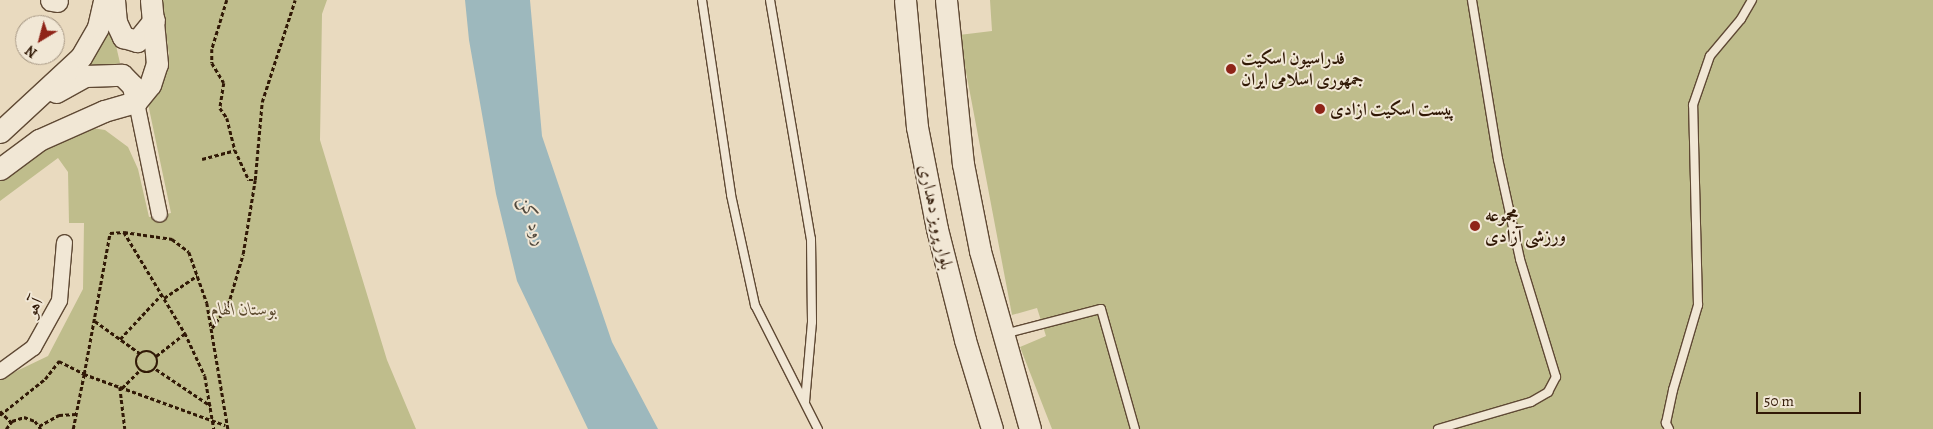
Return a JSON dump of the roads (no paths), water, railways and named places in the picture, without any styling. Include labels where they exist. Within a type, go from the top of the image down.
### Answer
[{"type":"main road","points":[[51,0],[56,0]]},
{"type":"main road","points":[[27,111],[81,57],[98,27],[104,0]]},
{"type":"main road","points":[[114,0],[116,22],[123,38],[137,41],[152,10]]},
{"type":"main road","name":"بلوار پرویز دهداری","points":[[904,0],[917,127],[937,229],[965,340],[992,429]]},
{"type":"main road","name":"بلوار پرویز دهداری","points":[[946,0],[963,164],[980,251],[1002,335],[1030,429]]},
{"type":"main road","points":[[0,169],[39,140],[104,112],[136,102],[150,85],[157,64],[152,10]]},
{"type":"main road","points":[[0,132],[27,111],[72,82],[108,74],[122,75],[133,86],[136,102]]},
{"type":"street","points":[[136,102],[159,214]]},
{"type":"street","name":"آهو","points":[[0,371],[33,347],[59,300],[64,242]]},
{"type":"lane","points":[[702,0],[730,195],[755,304],[818,429]]},
{"type":"lane","points":[[770,0],[811,239],[812,322],[805,404]]},
{"type":"lane","points":[[1438,429],[1531,402],[1548,392],[1556,377],[1520,259],[1504,186],[1472,0]]},
{"type":"lane","points":[[1669,429],[1666,423],[1673,390],[1698,305],[1694,105],[1710,56],[1741,19],[1752,0]]},
{"type":"lane","points":[[1002,335],[1101,309],[1135,429]]},
{"type":"water","name":"رود کن","points":[[465,0],[530,0],[542,136],[612,342],[658,429],[588,429],[517,281],[496,194],[469,40]]},
{"type":"place","name":"فدراسیون اسکیت جمهوری اسلامی ایران","points":[[1231,69]]},
{"type":"place","name":"پیست اسکیت ازادی","points":[[1320,109]]},
{"type":"place","name":"مجموعه ورزشی آزادی","points":[[1475,226]]},
{"type":"park label","name":"بوستان الهام","points":[[244,309]]}]
